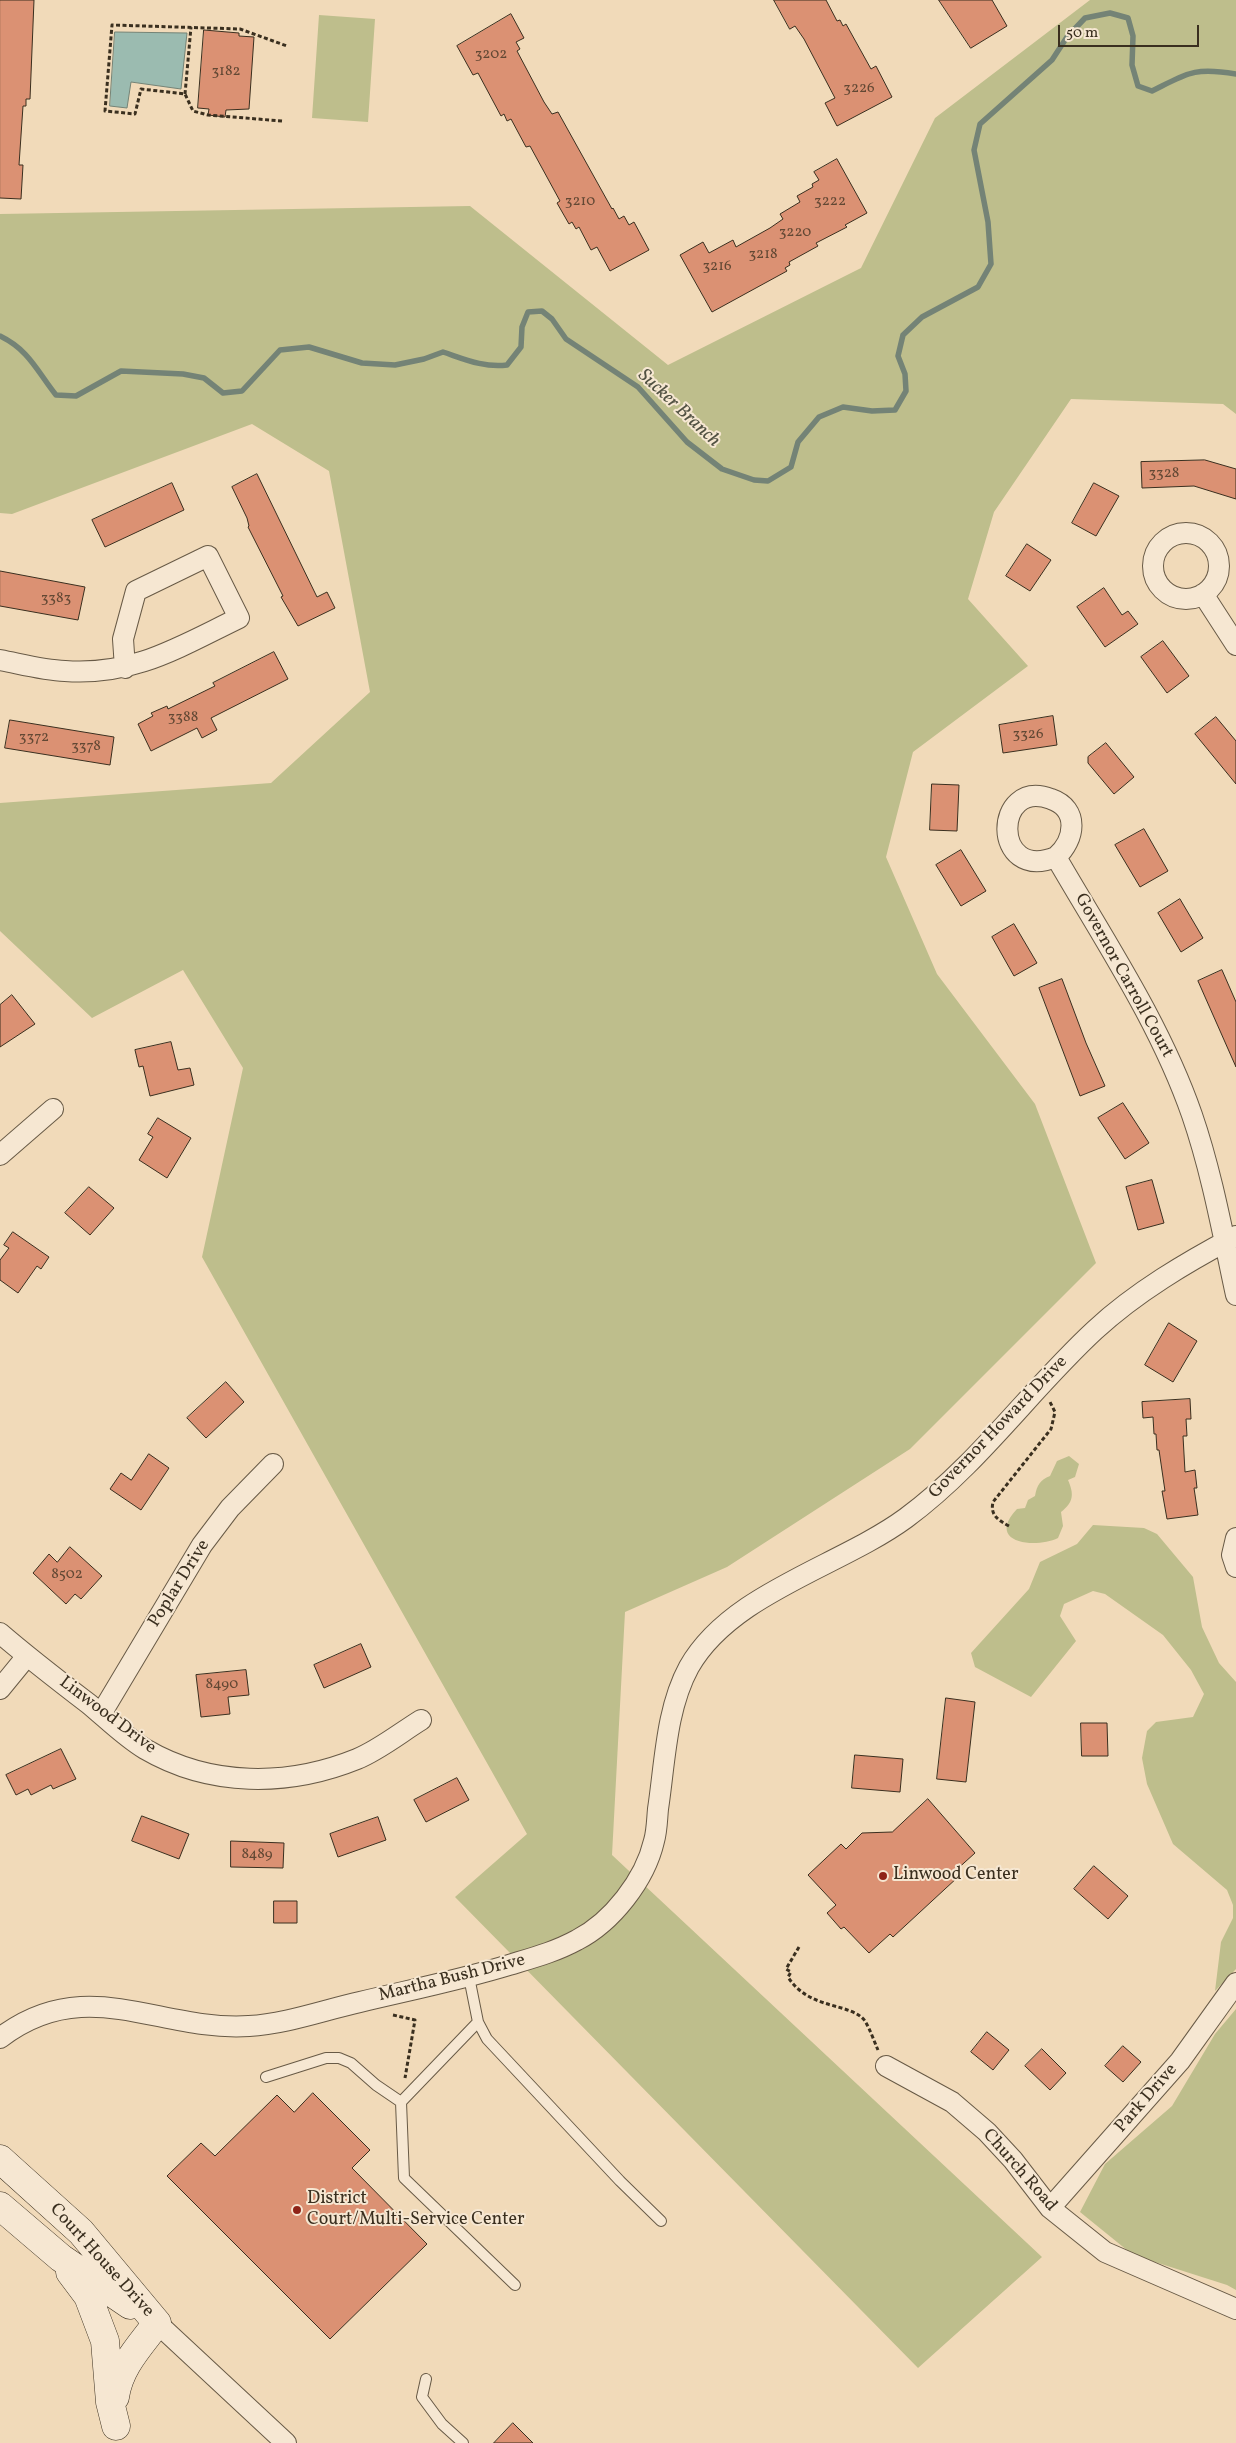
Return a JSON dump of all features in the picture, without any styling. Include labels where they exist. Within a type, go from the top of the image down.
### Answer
[{"type":"main road","name":"Court House Drive","points":[[0,2159],[81,2232],[157,2323]]},
{"type":"main road","name":"Court House Drive","points":[[0,2206],[61,2258],[157,2323]]},
{"type":"main road","points":[[61,2258],[88,2296],[105,2341],[110,2402],[118,2434]]},
{"type":"main road","points":[[118,2434],[117,2383],[126,2363],[157,2323]]},
{"type":"street","points":[[0,660],[64,671],[125,668],[152,660],[239,618],[208,556],[136,591],[123,639],[125,668]]},
{"type":"street","points":[[1203,594],[1236,645]]},
{"type":"street","name":"Governor Carroll Court","points":[[1056,857],[1148,1016],[1173,1068],[1207,1164],[1230,1239],[1236,1295]]},
{"type":"street","points":[[0,1155],[53,1109]]},
{"type":"street","name":"Governor Howard Drive","points":[[706,1644],[728,1621],[758,1601],[859,1548],[904,1520],[942,1490],[1036,1390],[1097,1329],[1143,1292],[1230,1239]]},
{"type":"street","name":"Poplar Drive","points":[[101,1714],[202,1545],[230,1508],[273,1464]]},
{"type":"street","points":[[1236,1538],[1232,1555],[1236,1567]]},
{"type":"street","name":"Linwood Drive","points":[[0,1633],[144,1748],[179,1766],[209,1776],[245,1780],[282,1778],[322,1772],[367,1755],[421,1720]]},
{"type":"street","name":"Martha Bush Drive","points":[[0,2038],[34,2017],[85,2005],[136,2010],[190,2024],[253,2026],[469,1977],[551,1953],[580,1939],[609,1918],[628,1894],[654,1842],[670,1725],[677,1698],[688,1669],[706,1644]]},
{"type":"street","points":[[0,1689],[27,1656]]},
{"type":"street","name":"Park Drive","points":[[1050,2208],[1180,2061],[1236,1983]]},
{"type":"street","name":"Church Road","points":[[886,2066],[952,2102],[987,2132],[1050,2208],[1105,2252],[1236,2310]]},
{"type":"street","name":"Court House Drive","points":[[157,2323],[286,2443]]},
{"type":"lane","points":[[469,1977],[478,2022],[487,2039],[661,2221]]},
{"type":"lane","points":[[478,2022],[400,2102],[404,2178],[515,2285]]},
{"type":"lane","points":[[266,2077],[326,2058],[339,2058],[351,2062],[376,2085],[400,2102]]},
{"type":"lane","points":[[426,2379],[422,2397],[442,2424],[463,2443]]},
{"type":"path","points":[[185,94],[141,89],[135,114],[105,111],[112,25],[240,29],[287,46]]},
{"type":"path","points":[[191,27],[185,94],[193,111],[208,115],[282,121]]},
{"type":"path","points":[[1009,1526],[998,1519],[993,1513],[993,1502],[1051,1429],[1055,1420],[1055,1412],[1050,1403],[1036,1390]]},
{"type":"path","points":[[799,1947],[786,1969],[791,1972],[788,1977],[793,1984],[812,2000],[856,2015],[864,2020],[886,2066]]},
{"type":"path","points":[[378,1998],[385,2014],[415,2020],[400,2102]]},
{"type":"green space","points":[[1090,0],[1236,0],[1236,414],[1223,404],[1071,399],[994,512],[968,599],[1028,666],[913,752],[886,857],[937,974],[1035,1104],[1096,1263],[910,1449],[727,1567],[625,1612],[612,1855],[1042,2257],[918,2368],[455,1897],[527,1834],[202,1257],[243,1068],[183,970],[92,1018],[0,931],[0,803],[271,783],[370,692],[329,471],[252,424],[12,514],[0,513],[0,214],[470,206],[668,365],[861,268],[935,118]]},
{"type":"green space","points":[[319,15],[375,19],[368,122],[312,118]]},
{"type":"green space","points":[[1069,1456],[1079,1464],[1075,1477],[1068,1480],[1072,1498],[1061,1512],[1063,1526],[1058,1538],[1037,1543],[1026,1543],[1010,1536],[1007,1529],[1009,1520],[1017,1509],[1025,1508],[1028,1500],[1035,1496],[1040,1483],[1050,1476],[1057,1461]]},
{"type":"green space","points":[[1093,1525],[1144,1528],[1157,1534],[1193,1577],[1202,1627],[1219,1663],[1236,1682],[1236,1969],[1215,1991],[1221,1942],[1233,1918],[1233,1905],[1227,1890],[1173,1844],[1147,1784],[1142,1758],[1147,1731],[1156,1722],[1193,1717],[1204,1694],[1191,1670],[1163,1635],[1105,1594],[1093,1591],[1064,1604],[1060,1616],[1076,1641],[1031,1697],[975,1667],[971,1653],[1029,1589],[1040,1562],[1077,1544]]},
{"type":"green space","points":[[1236,2009],[1236,2290],[1227,2285],[1133,2255],[1080,2212],[1105,2164],[1172,2106],[1215,2034]]},
{"type":"water","points":[[115,32],[187,33],[181,89],[131,82],[127,108],[110,106]]},
{"type":"building","points":[[0,0],[34,0],[30,99],[26,99],[26,106],[23,106],[19,165],[23,165],[21,199],[0,198]]},
{"type":"building","points":[[774,0],[826,0],[837,21],[840,20],[843,26],[846,24],[871,69],[876,66],[892,97],[837,126],[825,103],[835,98],[804,39],[795,26],[790,29]]},
{"type":"building","points":[[939,0],[992,0],[1007,26],[971,48]]},
{"type":"building","points":[[511,14],[524,38],[516,42],[520,49],[517,51],[544,102],[552,114],[558,112],[619,219],[624,216],[629,225],[634,222],[649,250],[610,271],[597,247],[591,250],[579,227],[576,229],[572,222],[569,224],[557,203],[560,201],[530,146],[526,147],[511,119],[507,121],[504,114],[501,116],[478,73],[473,75],[457,46]]},
{"type":"building","points":[[204,30],[239,33],[239,36],[254,37],[249,109],[226,110],[225,117],[208,115],[209,109],[198,108]]},
{"type":"building","points":[[837,159],[867,213],[845,225],[847,227],[816,243],[818,246],[789,262],[790,265],[785,268],[787,271],[712,312],[680,255],[703,242],[709,253],[733,240],[736,247],[770,228],[783,219],[780,214],[800,202],[797,196],[813,187],[812,184],[819,180],[814,172]]},
{"type":"building","points":[[1205,460],[1236,469],[1236,499],[1194,486],[1142,488],[1141,462]]},
{"type":"building","points":[[257,474],[317,597],[327,592],[335,608],[298,626],[281,597],[283,596],[248,527],[247,518],[232,487]]},
{"type":"building","points":[[172,483],[184,510],[105,547],[92,520]]},
{"type":"building","points":[[1094,483],[1119,496],[1096,536],[1072,523]]},
{"type":"building","points":[[1027,544],[1051,560],[1030,591],[1006,576]]},
{"type":"building","points":[[0,571],[85,587],[78,620],[0,606]]},
{"type":"building","points":[[1104,588],[1122,615],[1128,611],[1138,624],[1105,647],[1077,607]]},
{"type":"building","points":[[1163,641],[1189,676],[1167,693],[1141,657]]},
{"type":"building","points":[[274,652],[288,679],[211,718],[217,730],[202,738],[197,728],[151,751],[138,724],[153,716],[151,713],[167,706],[168,709],[215,686],[213,683]]},
{"type":"building","points":[[1053,716],[1057,745],[1003,753],[999,725]]},
{"type":"building","points":[[1216,717],[1236,741],[1236,784],[1195,734]]},
{"type":"building","points":[[10,720],[114,737],[110,765],[5,748]]},
{"type":"building","points":[[1106,743],[1134,777],[1114,794],[1088,763],[1088,757]]},
{"type":"building","points":[[932,784],[959,785],[957,831],[930,830]]},
{"type":"building","points":[[1144,829],[1168,871],[1140,887],[1115,845]]},
{"type":"building","points":[[961,850],[986,891],[961,906],[936,865]]},
{"type":"building","points":[[1180,899],[1203,938],[1181,952],[1158,913]]},
{"type":"building","points":[[1014,924],[1037,963],[1014,976],[992,937]]},
{"type":"building","points":[[1222,970],[1236,1002],[1236,1067],[1198,981]]},
{"type":"building","points":[[1062,979],[1086,1043],[1105,1086],[1080,1096],[1039,988]]},
{"type":"building","points":[[12,995],[35,1024],[0,1047],[0,1005]]},
{"type":"building","points":[[171,1042],[178,1070],[190,1068],[194,1085],[150,1096],[143,1066],[139,1067],[135,1050]]},
{"type":"building","points":[[1123,1103],[1149,1143],[1125,1159],[1098,1118]]},
{"type":"building","points":[[158,1118],[191,1138],[167,1178],[139,1160],[153,1137],[148,1134]]},
{"type":"building","points":[[1152,1180],[1164,1223],[1138,1230],[1126,1187]]},
{"type":"building","points":[[89,1187],[114,1208],[90,1235],[65,1213]]},
{"type":"building","points":[[13,1232],[49,1257],[41,1269],[37,1266],[18,1293],[0,1280],[0,1260],[9,1248],[4,1245]]},
{"type":"building","points":[[1169,1323],[1197,1341],[1173,1382],[1145,1365]]},
{"type":"building","points":[[226,1382],[244,1402],[206,1438],[187,1418]]},
{"type":"building","points":[[1190,1399],[1191,1419],[1186,1419],[1187,1436],[1183,1436],[1185,1472],[1195,1470],[1197,1488],[1194,1488],[1198,1515],[1167,1519],[1162,1491],[1165,1491],[1159,1450],[1157,1450],[1156,1434],[1154,1434],[1153,1417],[1143,1418],[1142,1402]]},
{"type":"building","points":[[149,1454],[169,1468],[141,1510],[110,1489],[121,1473],[131,1480]]},
{"type":"building","points":[[70,1547],[102,1576],[81,1599],[75,1594],[66,1604],[33,1573],[49,1554],[57,1562]]},
{"type":"building","points":[[361,1644],[371,1667],[324,1688],[314,1665]]},
{"type":"building","points":[[246,1670],[249,1695],[228,1697],[230,1714],[201,1717],[196,1675]]},
{"type":"building","points":[[946,1698],[975,1702],[966,1782],[937,1779]]},
{"type":"building","points":[[1081,1723],[1107,1723],[1108,1756],[1082,1756]]},
{"type":"building","points":[[61,1749],[76,1779],[53,1789],[51,1785],[31,1795],[28,1789],[16,1795],[6,1775]]},
{"type":"building","points":[[855,1755],[903,1759],[900,1792],[852,1788]]},
{"type":"building","points":[[457,1778],[469,1800],[426,1822],[414,1800]]},
{"type":"building","name":"Linwood Center","points":[[928,1799],[975,1853],[954,1872],[958,1877],[893,1937],[890,1934],[869,1953],[844,1927],[841,1929],[827,1913],[836,1905],[808,1875],[841,1844],[846,1849],[862,1833],[892,1832]]},
{"type":"building","points":[[142,1816],[189,1834],[179,1859],[132,1841]]},
{"type":"building","points":[[378,1817],[386,1840],[338,1857],[330,1834]]},
{"type":"building","points":[[231,1841],[284,1843],[283,1868],[231,1867]]},
{"type":"building","points":[[1094,1866],[1128,1896],[1108,1919],[1074,1889]]},
{"type":"building","points":[[274,1901],[297,1901],[297,1923],[274,1923]]},
{"type":"building","points":[[987,2032],[1009,2050],[993,2070],[971,2052]]},
{"type":"building","points":[[1123,2046],[1141,2062],[1123,2082],[1105,2066]]},
{"type":"building","points":[[1042,2049],[1066,2073],[1050,2090],[1025,2066]]},
{"type":"building","name":"District Court/Multi-Service Center","points":[[313,2093],[370,2150],[352,2168],[427,2244],[330,2339],[167,2176],[201,2143],[215,2156],[277,2095],[294,2112]]},
{"type":"building","points":[[513,2423],[533,2443],[494,2443]]},
{"type":"waterway","name":"Sucker Branch","points":[[0,336],[25,354],[56,395],[76,396],[121,371],[183,374],[204,378],[223,393],[242,391],[280,350],[309,347],[362,363],[395,365],[424,359],[443,352],[482,364],[507,365],[521,347],[522,327],[528,312],[542,311],[552,319],[566,339],[638,387],[687,442],[722,469],[754,480],[768,481],[791,467],[798,442],[819,417],[843,407],[872,411],[895,410],[906,391],[905,374],[898,356],[903,335],[922,317],[978,287],[991,264],[988,222],[974,150],[980,124],[1052,60],[1067,37],[1085,18],[1110,13],[1128,18],[1133,36],[1132,65],[1138,86],[1152,91],[1192,73],[1210,71],[1236,74]]},
{"type":"place","name":"Linwood Center","points":[[883,1876]]},
{"type":"place","name":"District Court/Multi-Service Center","points":[[297,2210]]}]
